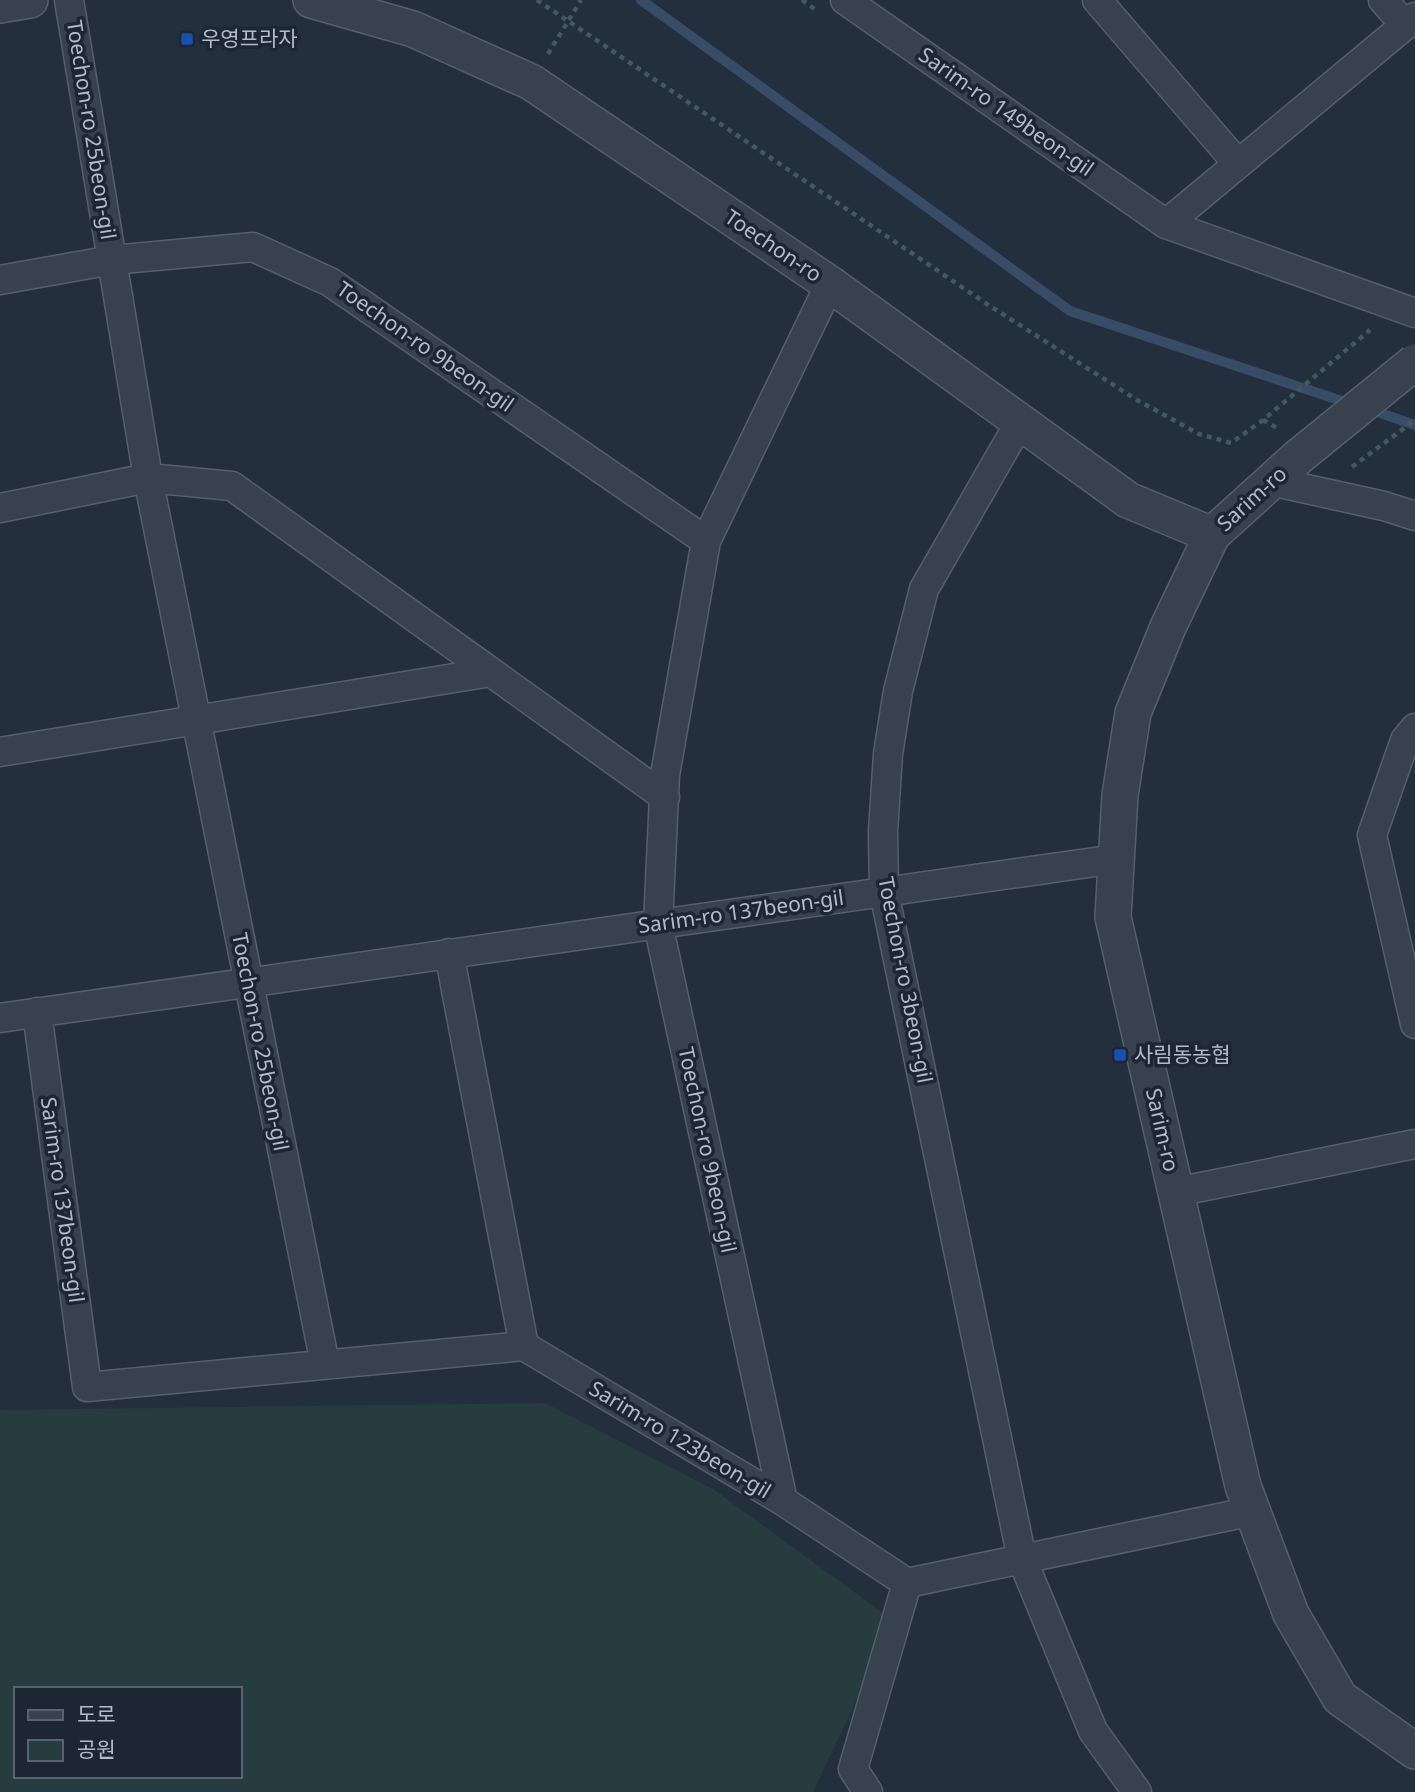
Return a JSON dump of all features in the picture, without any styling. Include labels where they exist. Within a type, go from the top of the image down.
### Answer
[{"type":"street","points":[[0,5],[30,0]]},
{"type":"street","name":"Toechon-ro 25beon-gil","points":[[69,0],[148,478],[324,1364]]},
{"type":"street","name":"Toechon-ro","points":[[312,0],[413,29],[531,82],[831,284],[1128,500],[1212,535]]},
{"type":"street","name":"Sarim-ro 149beon-gil","points":[[845,0],[1166,224],[1415,313]]},
{"type":"street","points":[[1097,0],[1238,164]]},
{"type":"street","points":[[1166,224],[1410,21],[1383,0]]},
{"type":"street","name":"Toechon-ro 9beon-gil","points":[[112,260],[253,247],[330,282],[706,541]]},
{"type":"street","name":"Toechon-ro 25beon-gil","points":[[0,280],[112,260]]},
{"type":"street","name":"Toechon-ro 9beon-gil","points":[[783,1501],[658,924],[665,775],[706,541],[831,284]]},
{"type":"street","name":"Sarim-ro","points":[[1415,362],[1270,481],[1212,535],[1168,627],[1133,713],[1120,795],[1113,918],[1243,1486],[1291,1614],[1340,1698],[1415,1751]]},
{"type":"street","name":"Toechon-ro 3beon-gil","points":[[1020,422],[924,589],[898,691],[888,754],[883,832],[884,892],[1022,1559],[1093,1731],[1136,1792]]},
{"type":"street","points":[[0,508],[148,478],[232,486],[665,797]]},
{"type":"street","points":[[1270,481],[1384,506],[1415,516]]},
{"type":"street","points":[[0,752],[491,672]]},
{"type":"street","points":[[1412,736],[1372,835],[1415,1024]]},
{"type":"street","name":"Sarim-ro 137beon-gil","points":[[0,1018],[1116,859]]},
{"type":"street","points":[[324,1364],[524,1346],[449,953]]},
{"type":"street","name":"Sarim-ro 137beon-gil","points":[[37,1012],[87,1387],[324,1364]]},
{"type":"street","points":[[1176,1192],[1415,1144]]},
{"type":"street","name":"Sarim-ro 123beon-gil","points":[[524,1346],[783,1501],[907,1583]]},
{"type":"street","points":[[854,1784],[907,1583],[1253,1511]]},
{"type":"path","points":[[537,0],[967,291],[1137,401],[1199,434],[1231,443],[1263,420],[1379,322]]},
{"type":"path","points":[[531,82],[581,0]]},
{"type":"path","points":[[1343,475],[1415,421]]},
{"type":"green space","points":[[545,1403],[713,1489],[894,1621],[813,1792],[0,1792],[0,1410]]},
{"type":"waterway","points":[[641,0],[1070,311],[1351,404]]},
{"type":"waterway","points":[[1369,409],[1415,425]]},
{"type":"place","name":"우영프라자","points":[[187,39]]},
{"type":"place","name":"사림동농협","points":[[1120,1055]]}]
